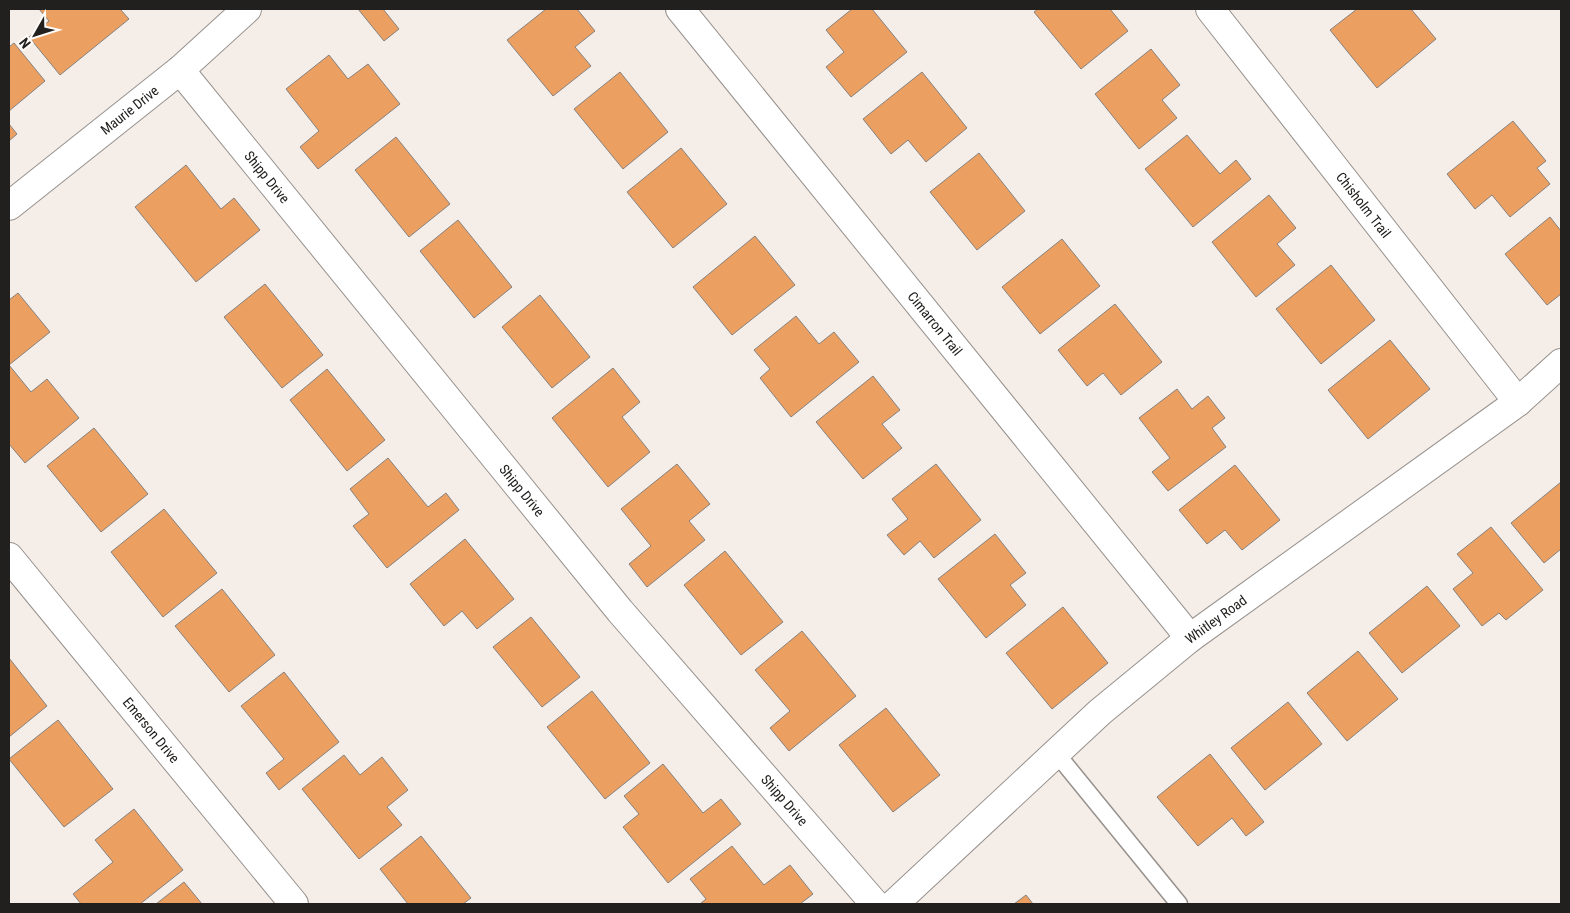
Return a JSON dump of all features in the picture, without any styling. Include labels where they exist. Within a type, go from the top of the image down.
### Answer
[{"type":"street","name":"Maurie Drive","points":[[9,206],[180,70],[246,9]]},
{"type":"street","name":"Cimarron Trail","points":[[680,9],[1190,638]]},
{"type":"street","name":"Chisholm Trail","points":[[1210,9],[1518,402]]},
{"type":"street","name":"Shipp Drive","points":[[180,70],[620,611],[875,904]]},
{"type":"street","name":"Whitley Road","points":[[894,904],[1100,712],[1190,638],[1518,402],[1561,363]]},
{"type":"street","name":"Emerson Drive","points":[[9,557],[294,904]]},
{"type":"lane","points":[[1056,753],[1179,904]]},
{"type":"building","points":[[39,9],[120,9],[129,19],[60,75],[29,37],[49,21]]},
{"type":"building","points":[[358,9],[383,9],[399,29],[384,41]]},
{"type":"building","points":[[546,9],[577,9],[595,31],[575,47],[591,66],[553,96],[507,40]]},
{"type":"building","points":[[852,9],[872,9],[907,52],[851,97],[826,67],[844,52],[826,30]]},
{"type":"building","points":[[1038,9],[1110,9],[1128,31],[1081,69],[1034,12]]},
{"type":"building","points":[[1357,9],[1411,9],[1436,39],[1377,88],[1330,30]]},
{"type":"building","points":[[14,43],[45,81],[9,111],[9,47]]},
{"type":"building","points":[[1151,49],[1180,85],[1162,100],[1177,118],[1139,149],[1095,94]]},
{"type":"building","points":[[329,55],[348,79],[368,64],[400,104],[318,169],[300,147],[319,131],[286,89]]},
{"type":"building","points":[[620,72],[668,132],[623,169],[574,109]]},
{"type":"building","points":[[922,72],[967,128],[926,162],[908,140],[891,154],[863,119]]},
{"type":"building","points":[[1513,121],[1546,161],[1537,168],[1550,184],[1510,217],[1492,195],[1475,209],[1447,174]]},
{"type":"building","points":[[9,124],[17,134],[9,141]]},
{"type":"building","points":[[1187,135],[1220,174],[1236,160],[1251,179],[1193,227],[1145,169]]},
{"type":"building","points":[[396,137],[450,204],[409,237],[355,170]]},
{"type":"building","points":[[681,148],[727,204],[673,248],[627,192]]},
{"type":"building","points":[[979,153],[1025,211],[977,250],[930,192]]},
{"type":"building","points":[[186,165],[221,209],[234,198],[260,230],[196,282],[135,207]]},
{"type":"building","points":[[1269,195],[1296,228],[1277,244],[1295,265],[1256,297],[1212,242]]},
{"type":"building","points":[[1550,217],[1561,231],[1561,294],[1547,305],[1505,254]]},
{"type":"building","points":[[458,220],[512,287],[474,318],[420,251]]},
{"type":"building","points":[[755,236],[795,285],[732,335],[693,287]]},
{"type":"building","points":[[1062,239],[1100,286],[1040,334],[1002,287]]},
{"type":"building","points":[[1331,265],[1375,320],[1321,364],[1276,309]]},
{"type":"building","points":[[265,284],[323,355],[282,388],[224,317]]},
{"type":"building","points":[[18,293],[50,332],[9,365],[9,300]]},
{"type":"building","points":[[540,295],[590,357],[552,388],[502,327]]},
{"type":"building","points":[[1115,304],[1162,362],[1121,395],[1103,373],[1087,386],[1058,350]]},
{"type":"building","points":[[796,316],[819,344],[834,332],[859,362],[791,417],[760,378],[770,369],[754,350]]},
{"type":"building","points":[[1390,340],[1430,389],[1368,439],[1328,390]]},
{"type":"building","points":[[9,365],[31,392],[47,379],[79,418],[25,463],[9,444]]},
{"type":"building","points":[[613,368],[640,402],[622,417],[650,452],[608,487],[552,418]]},
{"type":"building","points":[[327,369],[385,440],[347,471],[290,400]]},
{"type":"building","points":[[873,376],[900,410],[882,424],[902,448],[863,479],[816,422]]},
{"type":"building","points":[[1177,389],[1192,409],[1208,396],[1225,418],[1212,428],[1226,447],[1168,491],[1152,472],[1170,458],[1139,418]]},
{"type":"building","points":[[94,428],[148,494],[101,532],[47,466]]},
{"type":"building","points":[[388,458],[428,507],[446,493],[459,510],[387,568],[353,526],[369,514],[350,489]]},
{"type":"building","points":[[677,464],[710,504],[689,521],[705,540],[647,587],[629,564],[651,546],[621,509]]},
{"type":"building","points":[[936,464],[981,520],[934,558],[920,541],[904,555],[887,535],[908,519],[892,499]]},
{"type":"building","points":[[1235,465],[1280,520],[1242,550],[1225,530],[1207,544],[1179,510]]},
{"type":"building","points":[[1561,482],[1561,549],[1544,563],[1511,523]]},
{"type":"building","points":[[164,509],[217,573],[163,617],[111,552]]},
{"type":"building","points":[[1491,527],[1543,590],[1506,620],[1499,613],[1482,626],[1453,589],[1473,573],[1457,554]]},
{"type":"building","points":[[995,534],[1026,573],[1010,585],[1026,605],[986,638],[938,579]]},
{"type":"building","points":[[465,539],[514,599],[477,629],[462,611],[444,626],[410,584]]},
{"type":"building","points":[[725,551],[783,622],[741,655],[684,585]]},
{"type":"building","points":[[1427,586],[1460,626],[1402,673],[1369,633]]},
{"type":"building","points":[[222,589],[275,655],[229,692],[175,626]]},
{"type":"building","points":[[1063,607],[1108,663],[1052,709],[1006,653]]},
{"type":"building","points":[[531,617],[580,677],[542,707],[493,647]]},
{"type":"building","points":[[802,631],[856,696],[789,751],[770,728],[790,711],[755,670]]},
{"type":"building","points":[[1358,651],[1398,699],[1347,741],[1307,693]]},
{"type":"building","points":[[9,658],[47,706],[9,737]]},
{"type":"building","points":[[284,672],[339,742],[279,790],[266,773],[284,759],[241,706]]},
{"type":"building","points":[[592,691],[650,763],[605,799],[547,727]]},
{"type":"building","points":[[1288,702],[1322,744],[1265,790],[1231,748]]},
{"type":"building","points":[[886,708],[940,775],[893,812],[839,745]]},
{"type":"building","points":[[58,720],[113,789],[64,827],[9,759]]},
{"type":"building","points":[[1210,754],[1264,822],[1246,836],[1232,818],[1198,846],[1157,797]]},
{"type":"building","points":[[344,755],[360,775],[382,757],[408,790],[387,807],[402,825],[359,859],[302,789]]},
{"type":"building","points":[[663,764],[703,813],[721,799],[741,824],[668,883],[623,827],[639,814],[624,796]]},
{"type":"building","points":[[134,809],[183,870],[140,904],[81,904],[73,894],[113,862],[95,840]]},
{"type":"building","points":[[421,836],[471,898],[463,904],[408,904],[380,869]]},
{"type":"building","points":[[732,846],[764,885],[790,865],[813,894],[800,904],[700,904],[706,899],[690,879]]},
{"type":"building","points":[[184,882],[202,904],[156,904]]},
{"type":"building","points":[[1026,895],[1033,904],[1014,904]]}]
